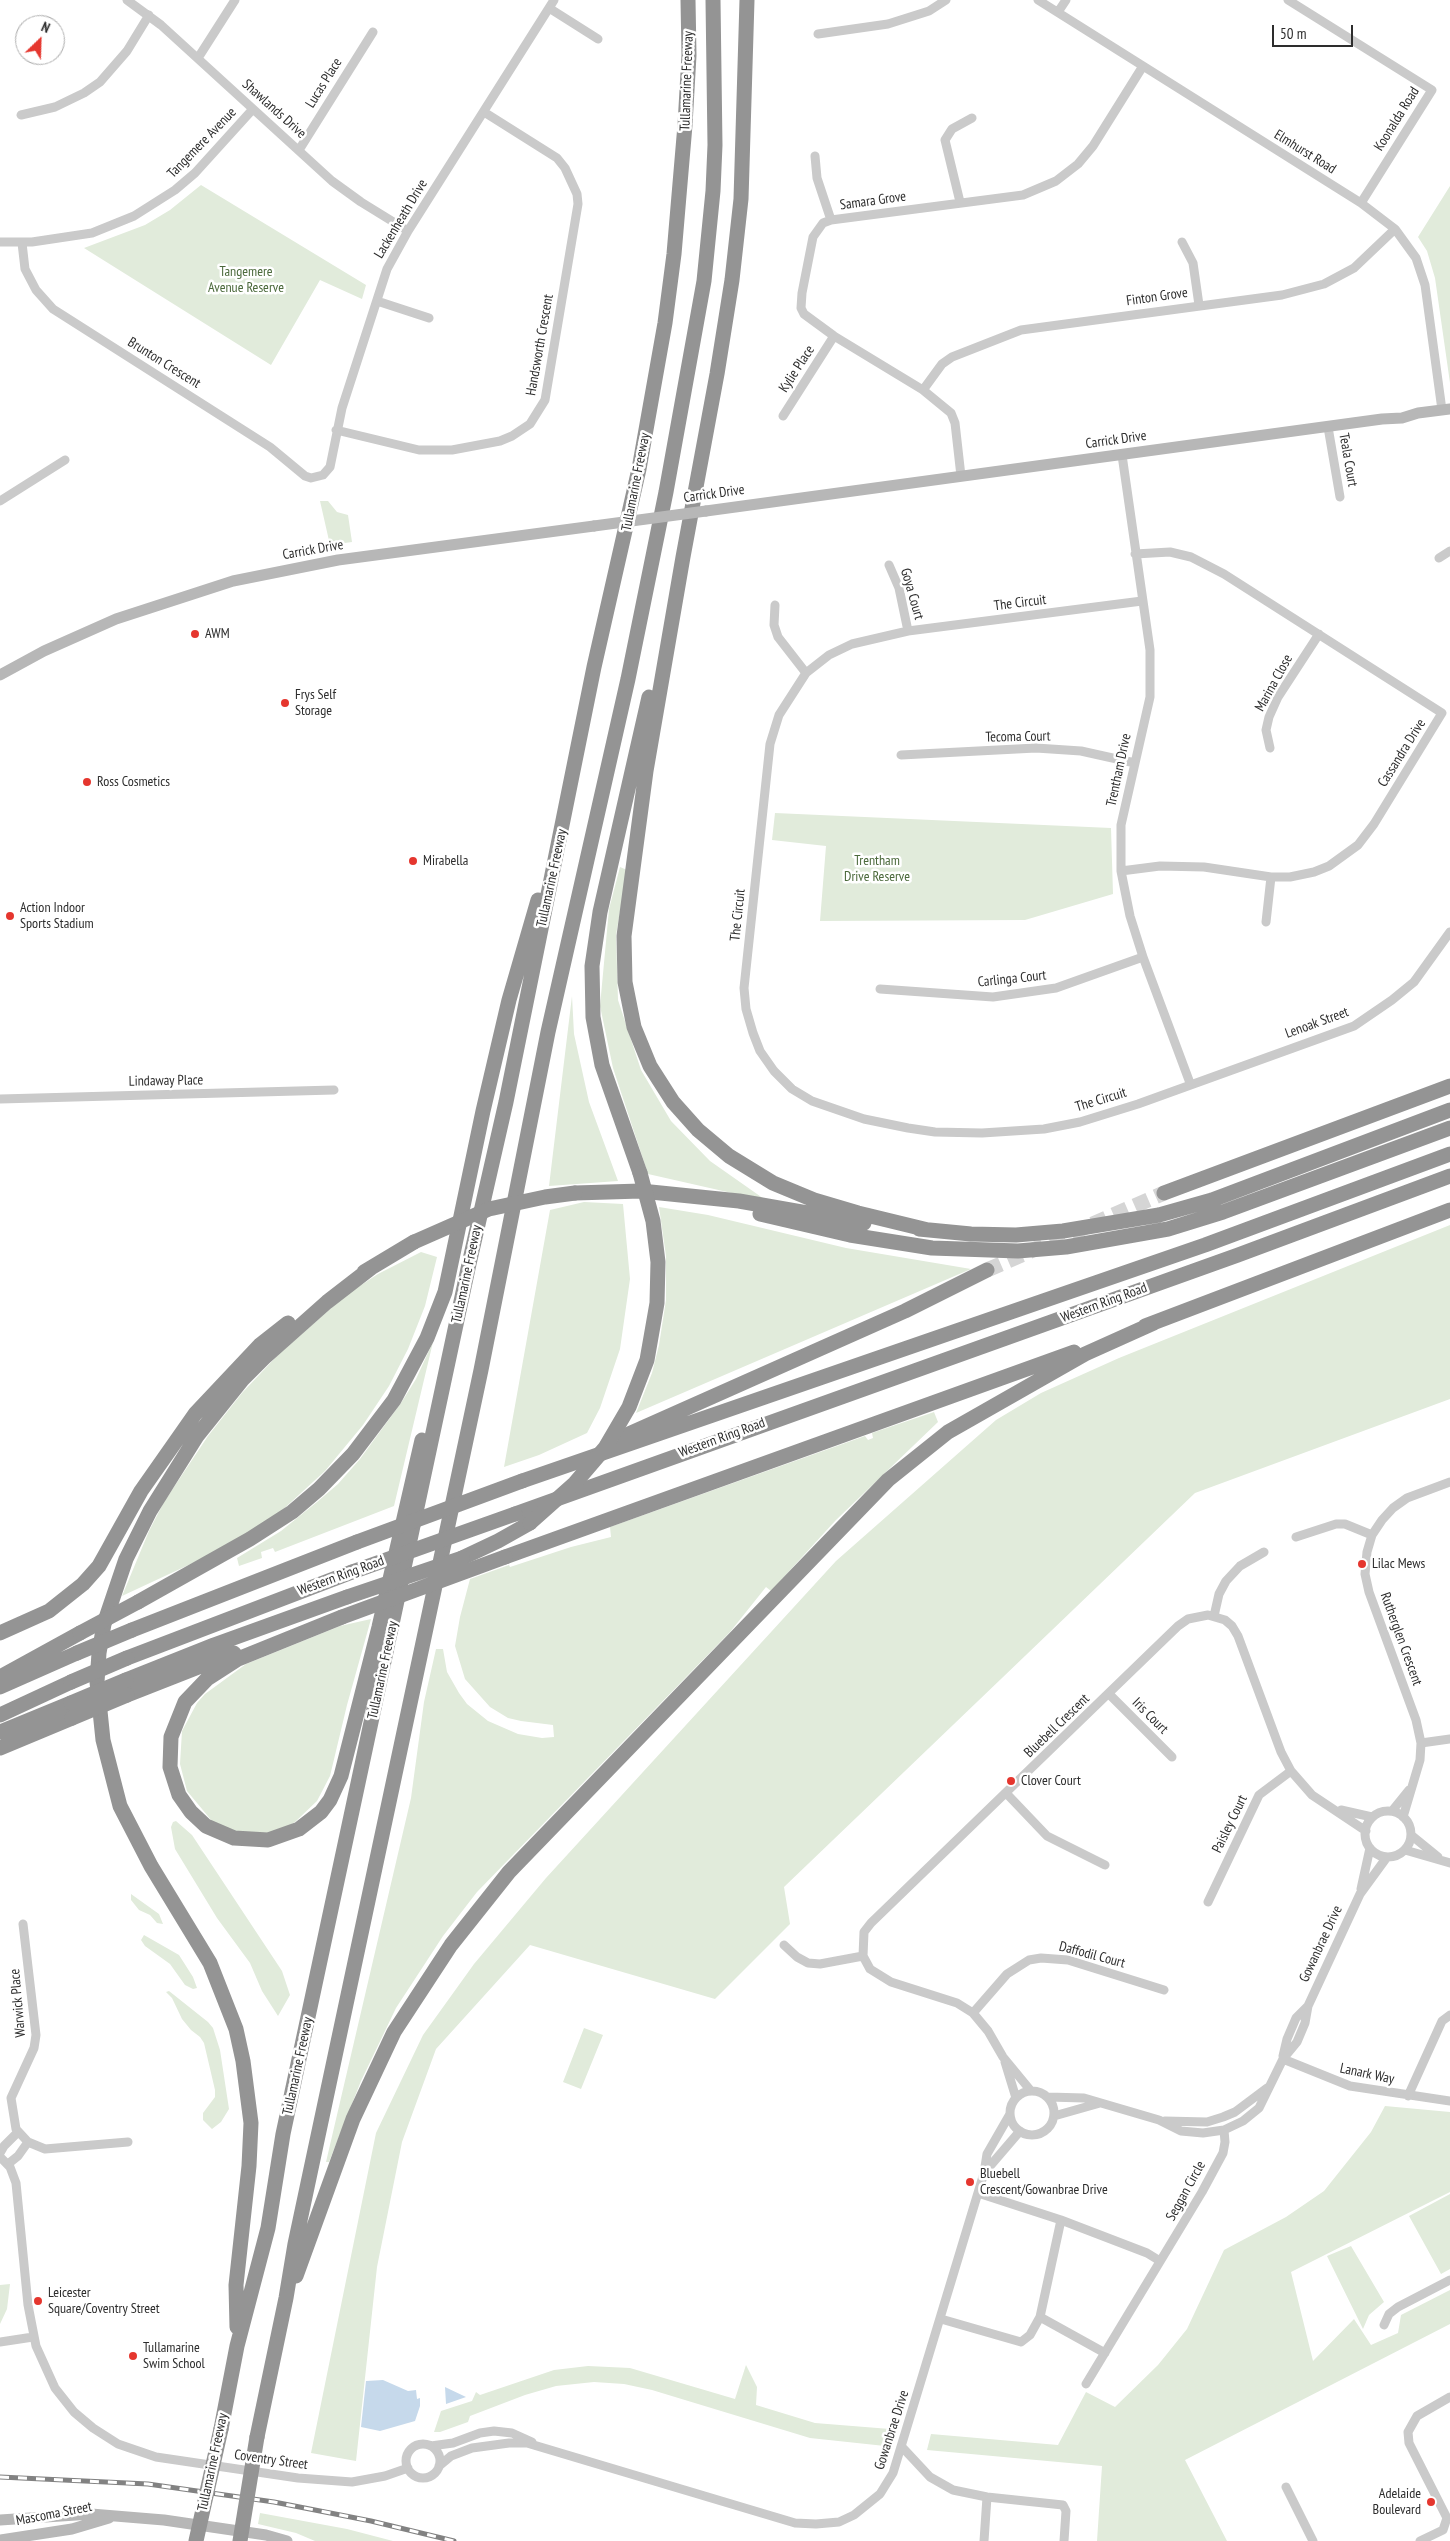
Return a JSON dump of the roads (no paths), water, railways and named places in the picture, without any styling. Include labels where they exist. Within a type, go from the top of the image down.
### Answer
[{"type":"highway","name":"Tullamarine Freeway","points":[[196,2541],[237,2346],[268,2228],[283,2134],[469,1264],[506,1102],[594,667],[639,469],[665,323],[679,203],[689,55],[688,0]]},
{"type":"highway","name":"Tullamarine Freeway","points":[[240,2541],[257,2437],[286,2298],[295,2244],[478,1379],[548,1032],[628,679],[666,492],[704,281],[715,145],[713,0]]},
{"type":"highway","points":[[715,145],[721,0]]},
{"type":"highway","points":[[747,0],[741,199],[732,280],[718,374],[683,556],[646,771],[624,936],[625,982],[634,1027],[650,1066],[673,1102],[698,1130],[729,1156],[773,1183],[814,1200],[928,1230]]},
{"type":"highway","points":[[126,1688],[214,1645],[462,1558],[498,1541],[530,1523],[575,1483],[605,1448],[629,1407],[641,1378],[652,1341],[657,1303],[656,1241],[650,1205],[602,1064],[593,1017],[592,992],[595,938],[626,796],[683,556]]},
{"type":"highway","points":[[0,1677],[263,1532],[305,1502],[368,1437],[394,1400],[417,1358],[444,1292],[509,1000],[535,912],[594,667]]},
{"type":"highway","points":[[1164,1193],[1450,1086]]},
{"type":"highway","points":[[0,1633],[50,1611],[83,1584],[99,1566],[141,1491],[173,1443],[226,1380],[260,1345],[316,1300],[432,1232],[489,1209],[546,1197],[618,1190],[739,1201],[885,1226],[971,1234],[1016,1235],[1063,1231],[1159,1215],[1212,1200],[1450,1110]]},
{"type":"highway","points":[[683,1195],[850,1235],[899,1244],[1018,1251],[1066,1247],[1168,1229],[1223,1212],[1450,1128]]},
{"type":"highway","name":"Western Ring Road","points":[[0,1688],[132,1630],[357,1542],[522,1481],[1197,1248],[1450,1154]]},
{"type":"highway","name":"Western Ring Road","points":[[0,1715],[127,1658],[352,1572],[1238,1255],[1450,1176]]},
{"type":"highway","points":[[0,1732],[71,1710],[126,1688],[342,1617],[1154,1323],[1450,1210]]},
{"type":"highway","points":[[342,1617],[238,1659],[207,1679],[185,1702],[171,1737],[170,1767],[179,1795],[191,1812],[206,1826],[225,1836],[244,1840],[278,1838],[289,1834],[311,1820],[330,1800],[336,1789],[379,1627],[414,1474],[469,1264]]},
{"type":"highway","points":[[237,2346],[236,2285],[249,2166],[251,2123],[243,2061],[236,2029],[210,1963],[151,1866],[120,1806],[103,1740],[97,1682],[99,1653],[104,1624],[126,1559],[150,1511],[197,1436],[242,1380],[264,1358],[307,1318],[371,1268]]},
{"type":"highway","points":[[522,1481],[765,1375],[905,1311],[987,1270]]},
{"type":"highway","points":[[286,2298],[309,2243],[353,2119],[394,2032],[451,1945],[509,1872],[888,1480],[955,1428],[1085,1354],[1154,1323]]},
{"type":"highway","points":[[0,1748],[71,1710]]},
{"type":"street","name":"Shawlands Drive","points":[[127,0],[148,15],[198,58],[332,181],[360,202],[408,231]]},
{"type":"street","points":[[198,58],[235,0]]},
{"type":"street","points":[[818,34],[888,24],[929,11],[946,0]]},
{"type":"street","name":"Elmhurst Road","points":[[1038,0],[1361,203],[1395,229],[1416,258],[1425,285],[1446,409]]},
{"type":"street","points":[[1058,12],[1066,0]]},
{"type":"street","name":"Koonalda Road","points":[[1288,0],[1432,90],[1361,203]]},
{"type":"street","points":[[551,4],[598,39]]},
{"type":"street","name":"Lackenheath Drive","points":[[323,475],[330,467],[336,430],[387,269],[408,231],[551,4]]},
{"type":"street","points":[[21,115],[54,107],[84,93],[100,82],[127,51],[148,15]]},
{"type":"street","name":"Lucas Place","points":[[299,150],[373,32]]},
{"type":"street","name":"Samara Grove","points":[[961,476],[955,423],[951,412],[923,390],[811,321],[801,308],[813,237],[823,223],[831,220],[1023,195],[1056,181],[1078,164],[1093,146],[1143,66]]},
{"type":"street","name":"Tangemere Avenue","points":[[0,242],[22,243],[92,233],[146,209],[195,173],[253,110]]},
{"type":"street","name":"Handsworth Crescent","points":[[336,430],[419,450],[435,452],[452,450],[500,441],[512,436],[530,424],[546,400],[578,204],[576,194],[568,173],[557,158],[484,112]]},
{"type":"street","points":[[960,202],[945,140],[952,129],[972,118]]},
{"type":"street","points":[[815,156],[817,178],[831,220]]},
{"type":"street","name":"Finton Grove","points":[[923,390],[942,364],[952,357],[1021,330],[1282,295],[1324,284],[1354,268],[1395,229]]},
{"type":"street","points":[[1182,242],[1193,263],[1199,305]]},
{"type":"street","name":"Brunton Crescent","points":[[22,243],[25,268],[36,290],[53,309],[263,442],[305,476],[311,478],[323,475]]},
{"type":"street","points":[[376,300],[429,318]]},
{"type":"street","name":"Kylie Place","points":[[783,416],[834,336]]},
{"type":"street","name":"Carrick Drive","points":[[0,675],[44,652],[116,619],[232,581],[338,560],[1402,418],[1418,413],[1446,409]]},
{"type":"street","name":"Teala Court","points":[[1328,427],[1340,497]]},
{"type":"street","name":"Trentham Drive","points":[[1122,455],[1150,650],[1150,697],[1122,825],[1121,871],[1130,916],[1143,957],[1190,1083]]},
{"type":"street","points":[[2,496],[65,460]]},
{"type":"street","points":[[1439,558],[1450,551]]},
{"type":"street","name":"Cassandra Drive","points":[[1121,871],[1151,867],[1204,867],[1271,877],[1290,877],[1314,872],[1338,861],[1358,845],[1374,824],[1442,713],[1224,574],[1192,557],[1170,552],[1135,554]]},
{"type":"street","name":"Goya Court","points":[[889,565],[899,588],[908,631]]},
{"type":"street","name":"The Circuit","points":[[1142,601],[908,631],[852,644],[829,655],[806,673],[779,715],[770,744],[744,988],[746,1009],[760,1051],[774,1071],[792,1089],[812,1101],[864,1119],[935,1132],[964,1133],[1044,1129],[1080,1122],[1138,1104],[1190,1083]]},
{"type":"street","points":[[775,605],[774,625],[778,637],[786,651],[806,673]]},
{"type":"street","name":"Marina Close","points":[[1270,748],[1266,730],[1269,717],[1278,697],[1319,634]]},
{"type":"street","name":"Tecoma Court","points":[[900,755],[1036,748],[1081,751],[1135,763]]},
{"type":"street","points":[[1266,922],[1271,877]]},
{"type":"street","name":"Lenoak Street","points":[[1190,1083],[1354,1026],[1392,1000],[1414,982],[1450,932]]},
{"type":"street","name":"Carlinga Court","points":[[880,989],[993,997],[1056,988],[1143,957]]},
{"type":"street","name":"Lindaway Place","points":[[0,1099],[334,1090]]},
{"type":"street","name":"Rutherglen Crescent","points":[[1403,1817],[1420,1760],[1421,1743],[1416,1720],[1369,1592],[1365,1564],[1372,1535],[1382,1520],[1407,1498],[1450,1482]]},
{"type":"street","points":[[1296,1537],[1336,1524],[1345,1524],[1372,1535]]},
{"type":"street","points":[[1264,1552],[1240,1566],[1226,1581],[1219,1594],[1214,1616],[1225,1620],[1238,1636],[1281,1752],[1291,1771],[1312,1795],[1366,1831]]},
{"type":"street","name":"Bluebell Crescent","points":[[862,1956],[864,1932],[871,1923],[1188,1619],[1198,1615],[1214,1616]]},
{"type":"street","name":"Iris Court","points":[[1109,1694],[1172,1757]]},
{"type":"street","points":[[1421,1743],[1450,1739]]},
{"type":"street","name":"Paisley Court","points":[[1208,1902],[1259,1794],[1291,1771]]},
{"type":"street","name":"Rutherglen Crescent","points":[[1392,1811],[1411,1788]]},
{"type":"street","points":[[1006,1793],[1047,1836],[1104,1865]]},
{"type":"street","points":[[1331,1806],[1372,1818]]},
{"type":"street","points":[[1392,1811],[1403,1817],[1409,1825],[1411,1835],[1405,1850],[1400,1854],[1387,1857],[1380,1856],[1370,1848],[1366,1840],[1366,1831],[1372,1818],[1381,1812],[1392,1811]]},
{"type":"street","points":[[1411,1835],[1440,1858],[1450,1863]]},
{"type":"street","name":"Gowanbrae Drive","points":[[1360,1894],[1370,1848]]},
{"type":"street","points":[[1405,1850],[1440,1858]]},
{"type":"street","name":"Gowanbrae Drive","points":[[1160,2120],[1181,2131],[1203,2133],[1224,2130],[1242,2121],[1259,2108],[1283,2059],[1297,2042],[1305,2023],[1308,2006],[1360,1894],[1387,1857]]},
{"type":"street","name":"Warwick Place","points":[[18,2132],[13,2121],[11,2098],[30,2057],[36,2035],[23,1924]]},
{"type":"street","points":[[784,1945],[797,1957],[814,1963],[831,1964],[862,1956],[870,1969],[879,1977],[957,2003],[973,2014],[988,2031],[1003,2057],[1031,2091],[1048,2097],[1054,2109],[1054,2116],[1044,2132],[1032,2135],[1015,2127],[1010,2114],[1016,2098],[1003,2057]]},
{"type":"street","name":"Daffodil Court","points":[[973,2014],[1007,1974],[1029,1960],[1041,1958],[1068,1960],[1164,1990]]},
{"type":"street","points":[[1408,2096],[1442,2021],[1450,2015]]},
{"type":"street","name":"Lanark Way","points":[[1283,2059],[1350,2086],[1450,2101]]},
{"type":"street","name":"Gowanbrae Drive","points":[[1048,2097],[1084,2098],[1160,2120],[1191,2123],[1223,2118],[1235,2112],[1269,2087]]},
{"type":"street","points":[[1016,2098],[1031,2091]]},
{"type":"street","points":[[1054,2116],[1100,2103]]},
{"type":"street","name":"Gowanbrae Drive","points":[[439,2466],[451,2456],[481,2446],[520,2443],[543,2448],[795,2523],[839,2522],[871,2504],[890,2479],[902,2447],[984,2173],[987,2154],[1010,2114]]},
{"type":"street","name":"Seggan Circle","points":[[1086,2384],[1182,2228],[1223,2153],[1226,2142],[1224,2130]]},
{"type":"street","name":"Gowanbrae Drive","points":[[984,2173],[1020,2131]]},
{"type":"street","points":[[0,2153],[18,2132],[28,2142],[41,2148],[55,2149],[128,2142]]},
{"type":"street","points":[[0,2157],[8,2164],[18,2156],[28,2142]]},
{"type":"street","name":"Coventry Street","points":[[8,2164],[16,2183],[33,2337],[45,2370],[63,2400],[99,2433],[131,2450],[175,2460],[331,2482],[364,2480],[385,2476],[408,2468]]},
{"type":"street","points":[[978,2193],[1061,2220],[1147,2253],[1160,2262]]},
{"type":"street","points":[[940,2318],[1021,2342],[1030,2335],[1040,2317],[1061,2220]]},
{"type":"street","points":[[1384,2325],[1390,2314],[1398,2307],[1450,2280]]},
{"type":"street","points":[[1040,2317],[1105,2353]]},
{"type":"street","points":[[0,2342],[33,2337]]},
{"type":"street","points":[[1420,2541],[1443,2530],[1448,2519],[1408,2443],[1408,2432],[1417,2416],[1450,2397]]},
{"type":"street","name":"Gowanbrae Drive","points":[[431,2446],[454,2443],[486,2432],[500,2431],[515,2434],[543,2448]]},
{"type":"street","points":[[422,2444],[431,2446],[438,2454],[439,2466],[435,2472],[424,2478],[416,2476],[408,2468],[406,2458],[411,2448],[422,2444]]},
{"type":"street","points":[[902,2447],[930,2477],[938,2483],[961,2492],[988,2497],[1062,2504],[1066,2511],[1064,2541]]},
{"type":"street","points":[[1286,2487],[1313,2541]]},
{"type":"street","points":[[984,2541],[988,2497]]},
{"type":"street","name":"Mascoma Street","points":[[0,2520],[77,2514],[176,2522],[266,2535],[287,2541]]},
{"type":"street","name":"Mascoma Street","points":[[0,2540],[72,2529],[113,2517]]},
{"type":"water","points":[[383,2380],[408,2391],[416,2390],[417,2399],[420,2398],[420,2406],[415,2421],[380,2431],[361,2427],[366,2381]]},
{"type":"water","points":[[445,2387],[466,2397],[446,2404]]},
{"type":"tunnel","points":[[987,1270],[1164,1193]]},
{"type":"railway","points":[[0,2477],[148,2484],[274,2502],[371,2521],[454,2541]]},
{"type":"place","name":"AWM","points":[[195,634]]},
{"type":"place","name":"Frys Self Storage","points":[[285,703]]},
{"type":"place","name":"Ross Cosmetics","points":[[87,782]]},
{"type":"place","name":"Mirabella","points":[[413,861]]},
{"type":"place","name":"Action Indoor Sports Stadium","points":[[10,916]]},
{"type":"place","name":"Lilac Mews","points":[[1362,1564]]},
{"type":"place","name":"Clover Court","points":[[1011,1781]]},
{"type":"place","name":"Bluebell Crescent/Gowanbrae Drive","points":[[970,2182]]},
{"type":"place","name":"Leicester Square/Coventry Street","points":[[38,2301]]},
{"type":"place","name":"Tullamarine Swim School","points":[[133,2356]]},
{"type":"place","name":"Adelaide Boulevard","points":[[1431,2502]]},
{"type":"park label","name":"Tangemere Avenue Reserve","points":[[246,280]]},
{"type":"park label","name":"Trentham Drive Reserve","points":[[877,870]]}]
